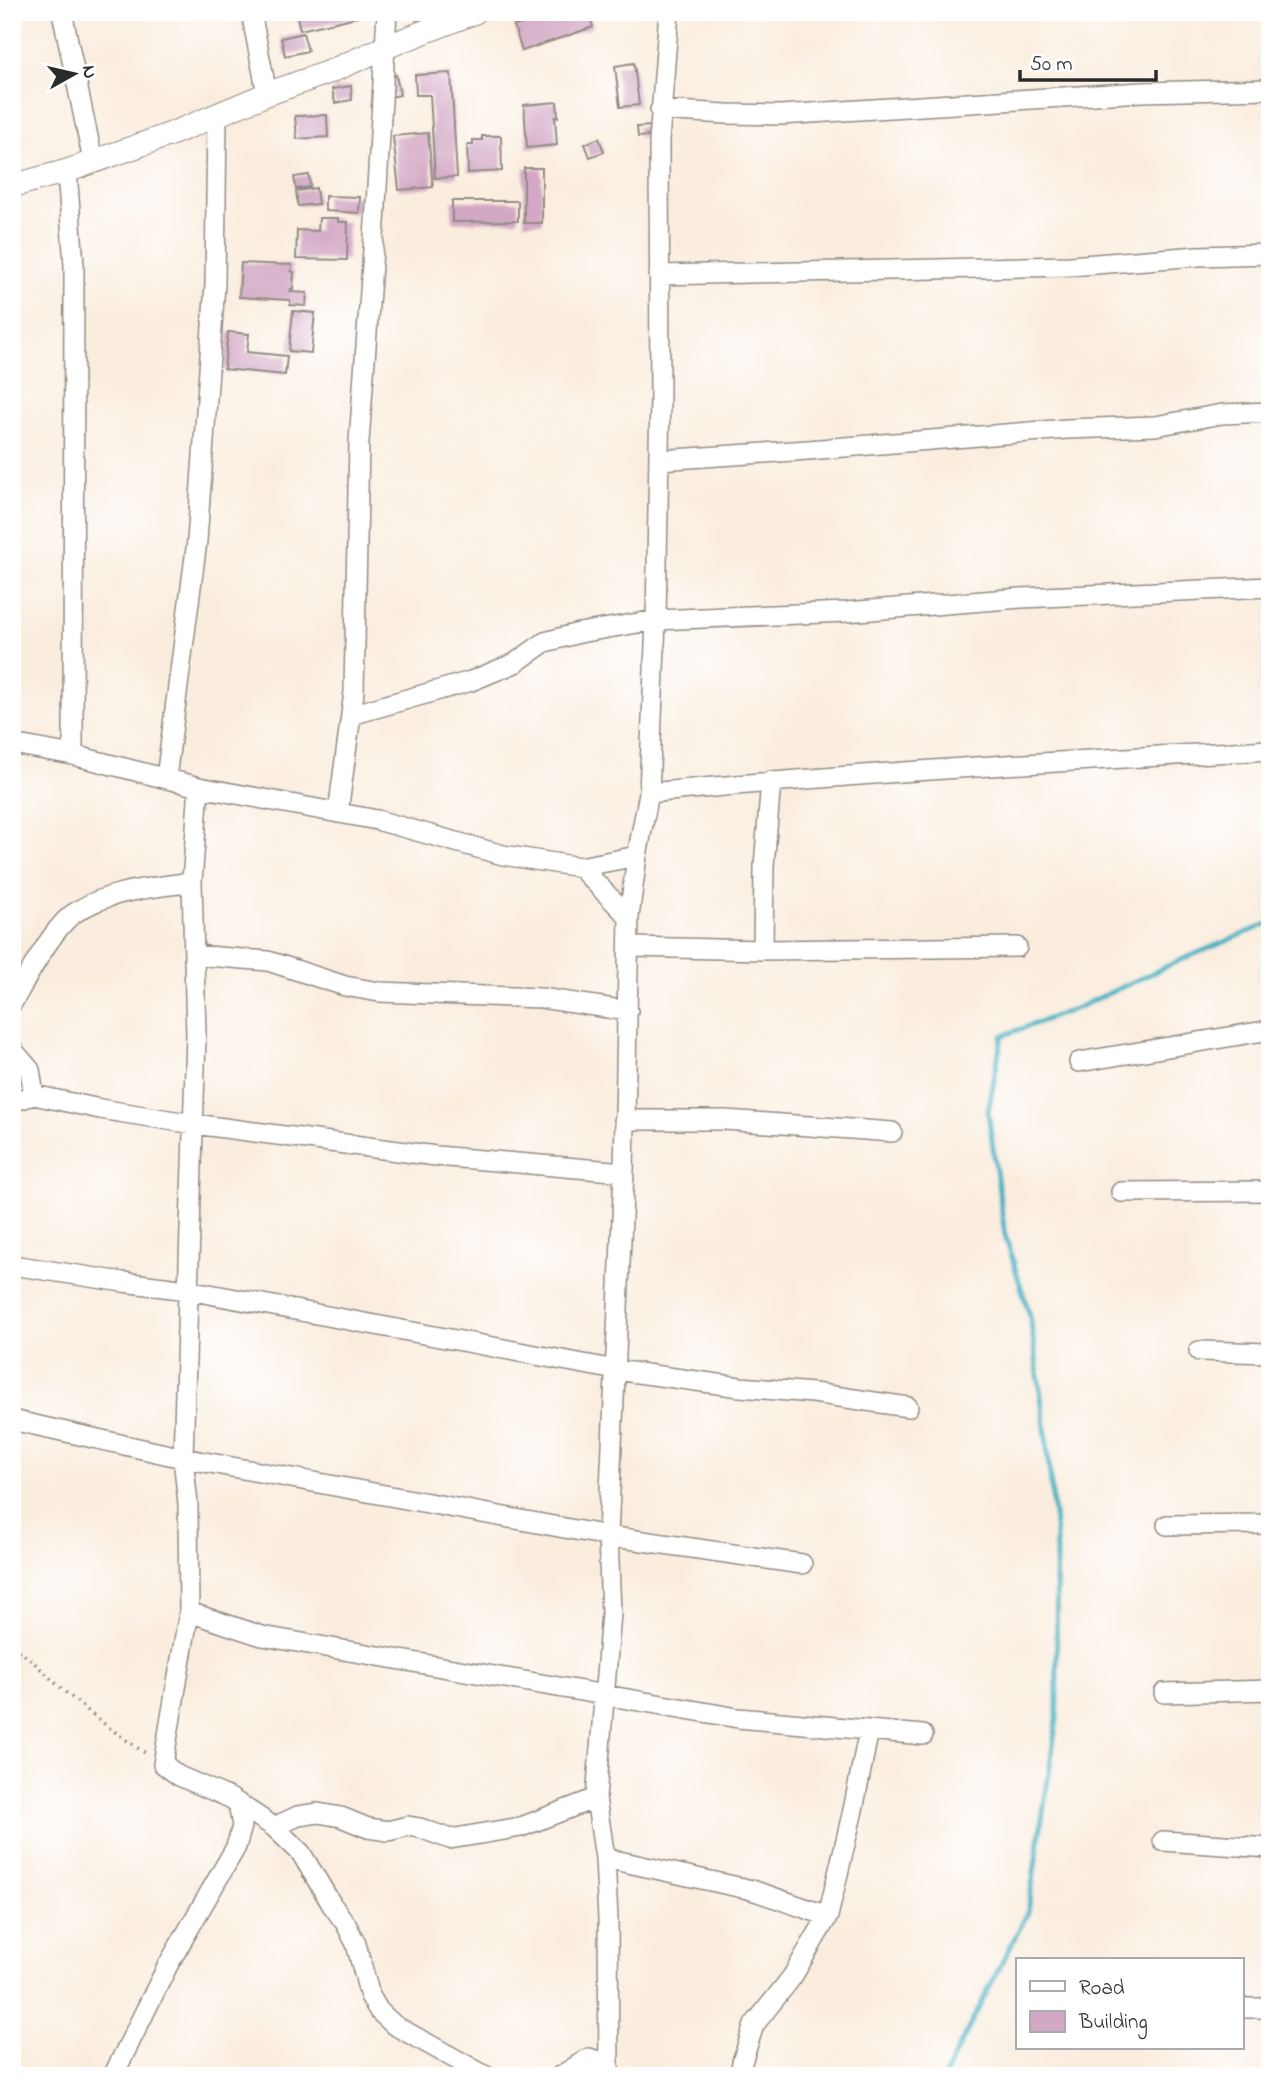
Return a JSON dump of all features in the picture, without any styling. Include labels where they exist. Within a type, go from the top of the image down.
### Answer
[{"type":"street","points":[[62,12],[93,160]]},
{"type":"street","points":[[251,12],[267,94]]},
{"type":"street","points":[[338,813],[355,692],[359,442],[387,12]]},
{"type":"street","points":[[12,186],[66,171],[171,134],[475,12]]},
{"type":"street","points":[[609,2075],[608,1919],[605,1858],[596,1798],[611,1614],[608,1536],[624,1172],[629,917],[649,793],[659,460],[659,141],[669,12]]},
{"type":"street","points":[[660,110],[780,115],[1142,92],[1270,89]]},
{"type":"street","points":[[166,778],[197,541],[215,284],[217,115]]},
{"type":"street","points":[[66,171],[74,265],[72,755]]},
{"type":"street","points":[[659,275],[1070,266],[1198,256],[1270,254]]},
{"type":"street","points":[[659,460],[1067,429],[1154,426],[1222,414],[1270,412]]},
{"type":"street","points":[[351,715],[471,681],[515,663],[545,642],[579,633],[656,620],[846,612],[1021,598],[1270,587]]},
{"type":"street","points":[[12,744],[72,755],[199,787],[377,820],[503,855],[580,867],[638,856]]},
{"type":"street","points":[[649,793],[1010,763],[1270,750]]},
{"type":"street","points":[[763,950],[764,866],[771,781]]},
{"type":"street","points":[[199,787],[192,882],[195,955],[194,1124],[183,1458],[188,1504],[189,1612],[163,1764],[179,1776],[238,1803],[274,1827],[300,1853],[346,1924],[356,1944],[370,1996],[379,2011],[394,2025],[486,2076]]},
{"type":"street","points":[[580,867],[629,917]]},
{"type":"street","points":[[12,1003],[49,942],[71,915],[100,900],[131,891],[192,882]]},
{"type":"street","points":[[630,947],[763,950],[1017,947]]},
{"type":"street","points":[[195,955],[268,961],[345,986],[379,992],[541,998],[628,1011]]},
{"type":"street","points":[[1079,1062],[1270,1030]]},
{"type":"street","points":[[12,1049],[30,1070],[34,1095]]},
{"type":"street","points":[[12,1102],[34,1095],[194,1124],[436,1156],[624,1172]]},
{"type":"street","points":[[624,1120],[726,1120],[892,1132]]},
{"type":"street","points":[[1121,1192],[1270,1191]]},
{"type":"street","points":[[12,1265],[188,1290],[616,1370],[908,1407]]},
{"type":"street","points":[[1199,1351],[1270,1353]]},
{"type":"street","points":[[12,1420],[183,1458],[608,1536],[802,1564]]},
{"type":"street","points":[[1167,1525],[1270,1524]]},
{"type":"street","points":[[189,1612],[262,1636],[738,1718],[923,1735]]},
{"type":"street","points":[[1164,1693],[1270,1690]]},
{"type":"street","points":[[740,2076],[754,2025],[792,1977],[828,1916],[869,1730]]},
{"type":"street","points":[[274,1827],[298,1816],[318,1813],[341,1817],[368,1828],[388,1831],[408,1826],[450,1839],[521,1827],[596,1798]]},
{"type":"street","points":[[113,2076],[168,1965],[236,1847],[242,1826],[238,1803]]},
{"type":"street","points":[[1163,1841],[1270,1848]]},
{"type":"street","points":[[605,1858],[752,1890],[828,1916]]},
{"type":"street","points":[[1244,2008],[1270,2008]]},
{"type":"street","points":[[560,2076],[589,2058],[595,2060],[609,2075]]},
{"type":"path","points":[[12,1647],[27,1656],[88,1711],[129,1743],[163,1764]]},
{"type":"building","points":[[296,12],[365,12],[366,15],[300,30]]},
{"type":"building","points":[[414,12],[441,12],[441,13],[416,20]]},
{"type":"building","points":[[555,12],[589,12],[593,27],[522,51],[514,26]]},
{"type":"building","points":[[303,33],[308,51],[285,56],[281,38]]},
{"type":"building","points":[[634,63],[639,105],[620,107],[615,66]]},
{"type":"building","points":[[451,73],[457,177],[435,178],[430,95],[416,95],[415,75]]},
{"type":"building","points":[[396,75],[400,95],[389,97],[385,78]]},
{"type":"building","points":[[351,86],[352,100],[335,103],[332,89]]},
{"type":"building","points":[[557,102],[557,145],[527,148],[524,105]]},
{"type":"building","points":[[327,115],[328,137],[297,139],[295,116]]},
{"type":"building","points":[[652,126],[652,136],[638,137],[637,127]]},
{"type":"building","points":[[428,133],[433,187],[399,190],[393,136]]},
{"type":"building","points":[[482,136],[501,136],[502,171],[468,173],[467,145],[473,145],[473,140],[482,140]]},
{"type":"building","points":[[599,138],[604,152],[590,157],[585,144]]},
{"type":"building","points":[[524,168],[542,168],[542,223],[524,223]]},
{"type":"building","points":[[309,175],[310,187],[296,189],[294,177]]},
{"type":"building","points":[[316,188],[318,204],[298,206],[296,191]]},
{"type":"building","points":[[325,196],[360,197],[359,213],[325,211]]},
{"type":"building","points":[[452,201],[518,201],[518,221],[452,222]]},
{"type":"building","points":[[319,218],[338,218],[338,222],[348,222],[347,260],[296,259],[297,230],[318,231]]},
{"type":"building","points":[[241,263],[292,265],[293,289],[290,292],[307,293],[306,306],[290,305],[290,300],[239,297]]},
{"type":"building","points":[[293,311],[315,313],[311,353],[289,351]]},
{"type":"building","points":[[228,332],[249,334],[247,352],[287,356],[285,375],[224,369]]},
{"type":"waterway","points":[[944,2076],[1028,1912],[1057,1719],[1056,1535],[1045,1426],[1030,1316],[1005,1235],[988,1112],[1002,1036],[1077,1008],[1176,962],[1270,923]]}]
